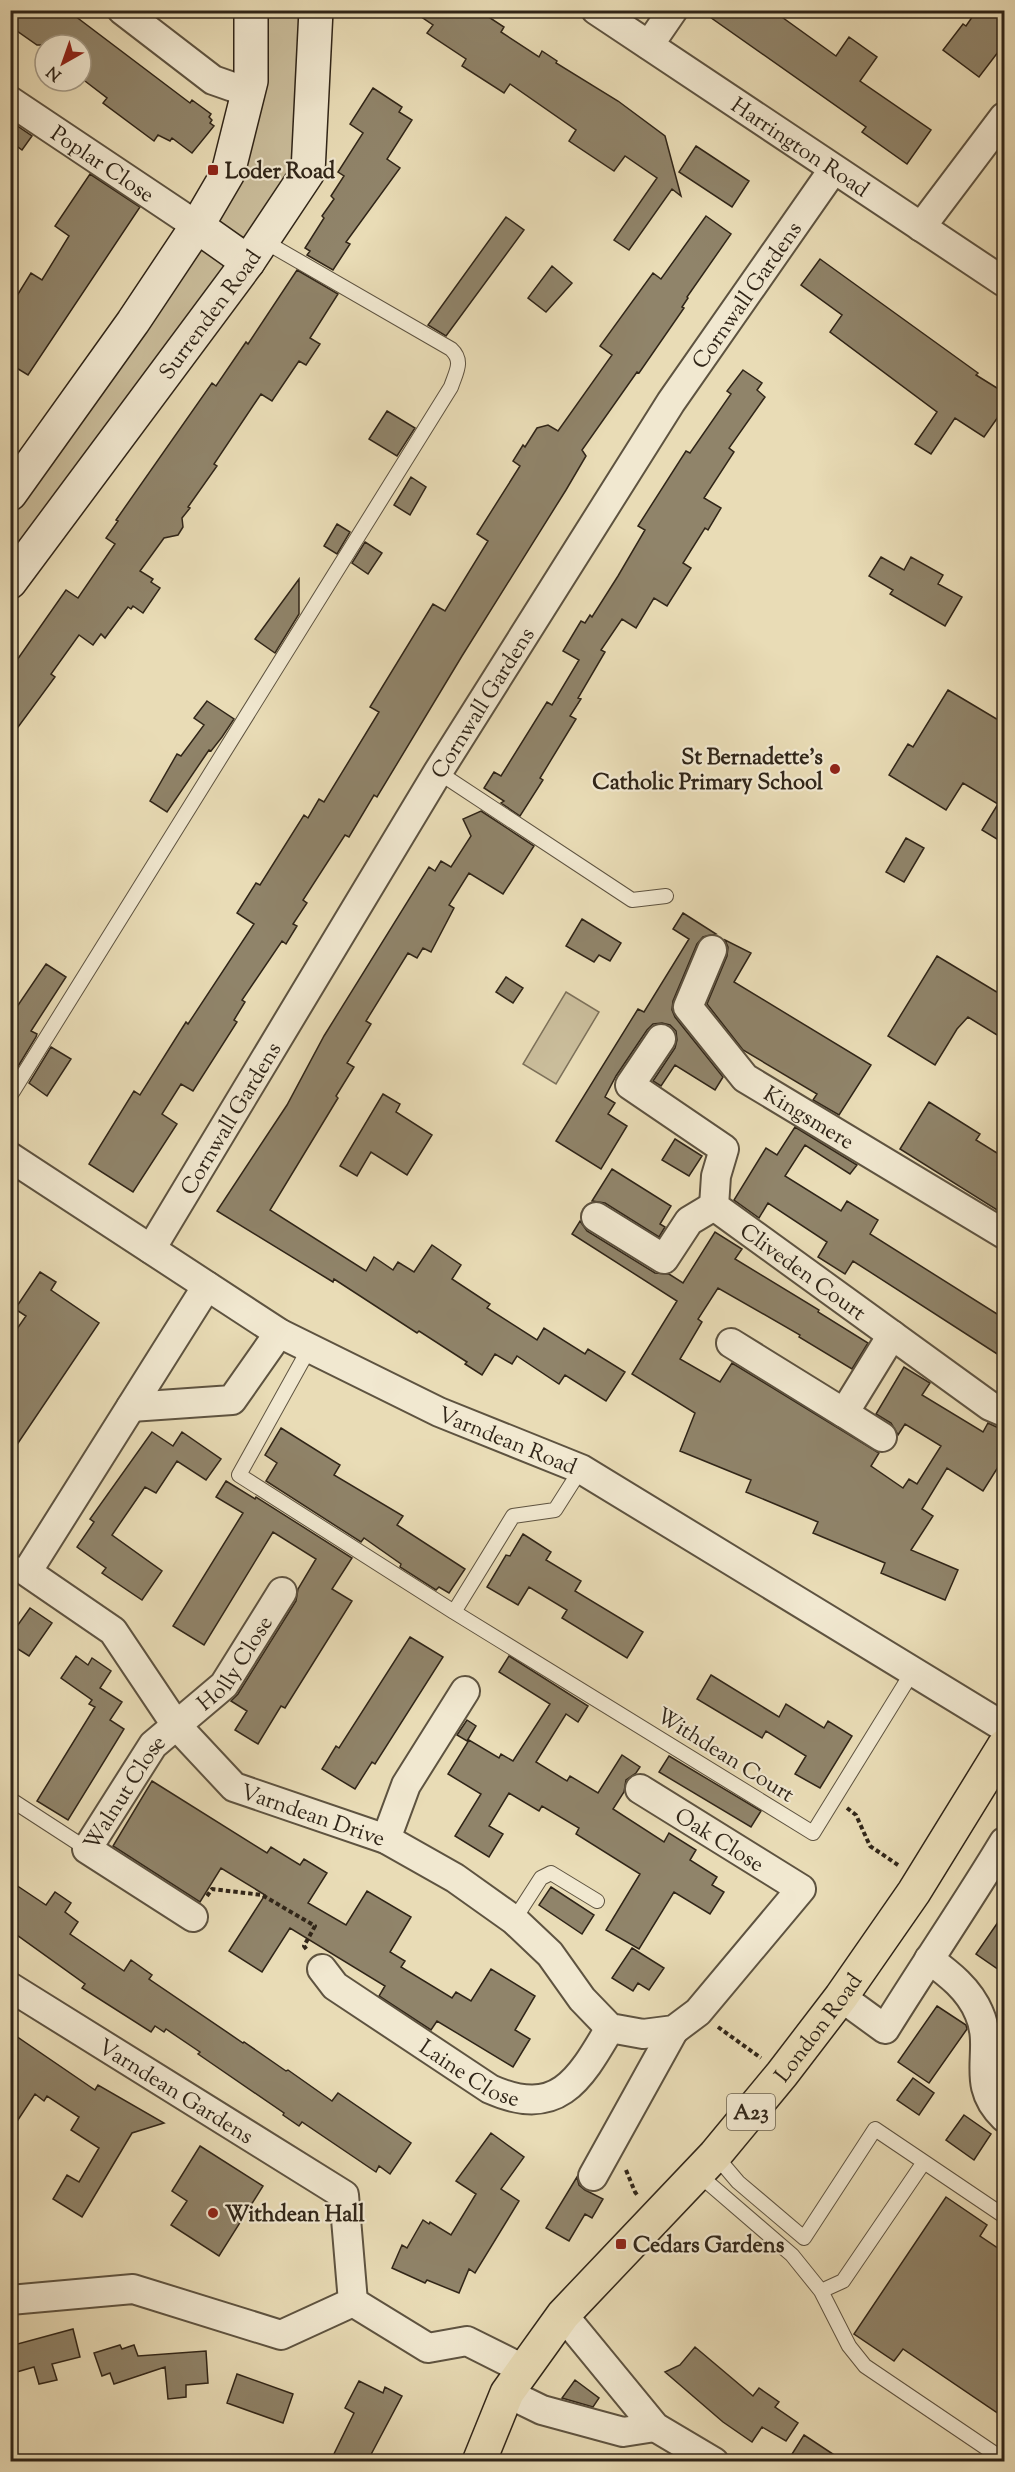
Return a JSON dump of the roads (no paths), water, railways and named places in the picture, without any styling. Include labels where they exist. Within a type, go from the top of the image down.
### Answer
[{"type":"highway","name":"London Road","points":[[479,2462],[515,2381],[563,2315],[706,2164],[782,2074],[842,1997],[914,1892],[1005,1746]]},
{"type":"street","points":[[122,10],[213,80],[233,87],[249,88]]},
{"type":"street","points":[[10,494],[133,322],[197,226],[228,173],[249,88],[251,10]]},
{"type":"street","name":"Surrenden Road","points":[[14,569],[255,251],[308,172],[316,10]]},
{"type":"street","name":"Harrington Road","points":[[596,10],[833,170],[1005,282]]},
{"type":"street","points":[[649,45],[673,10]]},
{"type":"street","name":"Poplar Close","points":[[10,100],[197,226]]},
{"type":"street","points":[[921,227],[1005,117]]},
{"type":"street","name":"Cornwall Gardens","points":[[151,1249],[438,772],[671,402],[833,170]]},
{"type":"street","points":[[197,226],[255,251]]},
{"type":"street","name":"Kingsmere","points":[[712,950],[688,1007],[745,1078],[1005,1234]]},
{"type":"street","points":[[596,1217],[663,1259],[689,1221],[714,1206],[716,1176],[724,1149],[630,1085],[661,1039]]},
{"type":"street","name":"Varndean Road","points":[[10,1157],[279,1333],[439,1412],[581,1469],[1005,1727]]},
{"type":"street","name":"Cliveden Court","points":[[714,1206],[990,1406],[1005,1412]]},
{"type":"street","name":"Varndean Drive","points":[[207,1286],[131,1407],[19,1566],[113,1631],[176,1725],[234,1787],[386,1839],[455,1878],[514,1920],[550,1954],[582,1999],[610,2028]]},
{"type":"street","points":[[131,1407],[232,1400],[279,1333]]},
{"type":"street","points":[[843,1413],[892,1335]]},
{"type":"street","points":[[731,1343],[882,1437]]},
{"type":"street","name":"Holly Close","points":[[176,1725],[224,1685],[282,1592]]},
{"type":"street","points":[[386,1839],[406,1785],[465,1691]]},
{"type":"street","name":"Walnut Close","points":[[176,1725],[153,1745],[87,1850],[193,1917]]},
{"type":"street","name":"Oak Close","points":[[640,1789],[801,1889],[699,2012],[674,2030]]},
{"type":"street","points":[[842,1997],[885,2029],[929,1959],[995,1881],[1005,1842]]},
{"type":"street","points":[[929,1959],[963,1987],[980,2013],[984,2029],[984,2082],[988,2097],[1005,2117]]},
{"type":"street","name":"Laine Close","points":[[322,1969],[335,1986],[489,2089],[510,2098],[529,2101],[548,2098],[570,2086],[586,2068],[610,2028]]},
{"type":"street","name":"Varndean Gardens","points":[[10,1987],[344,2195],[353,2302]]},
{"type":"street","points":[[610,2028],[643,2034],[674,2030]]},
{"type":"street","points":[[593,2176],[674,2030]]},
{"type":"street","points":[[10,2300],[133,2289],[281,2335],[353,2302],[428,2348],[467,2341],[515,2381],[542,2410],[623,2432],[656,2427]]},
{"type":"street","points":[[563,2315],[656,2427],[714,2462]]},
{"type":"lane","points":[[10,1096],[451,387],[459,364],[457,355],[451,349],[255,251]]},
{"type":"lane","points":[[438,772],[632,900],[666,896]]},
{"type":"lane","name":"Withdean Court","points":[[310,1347],[239,1474],[454,1612],[813,1833],[913,1671]]},
{"type":"lane","points":[[454,1612],[513,1516],[555,1510],[581,1469]]},
{"type":"lane","points":[[10,1799],[87,1850]]},
{"type":"lane","points":[[514,1920],[541,1878],[551,1873],[597,1901]]},
{"type":"lane","points":[[706,2164],[738,2182],[804,2238],[875,2129],[1005,2216]]},
{"type":"lane","points":[[821,2291],[843,2281],[924,2162]]},
{"type":"lane","points":[[706,2164],[792,2255],[821,2291],[849,2346],[865,2366],[1005,2460]]},
{"type":"place","name":"Loder Road","points":[[213,170]]},
{"type":"place","name":"St Bernadette's Catholic Primary School","points":[[835,769]]},
{"type":"place","name":"Withdean Hall","points":[[213,2213]]},
{"type":"place","name":"Cedars Gardens","points":[[621,2244]]}]
